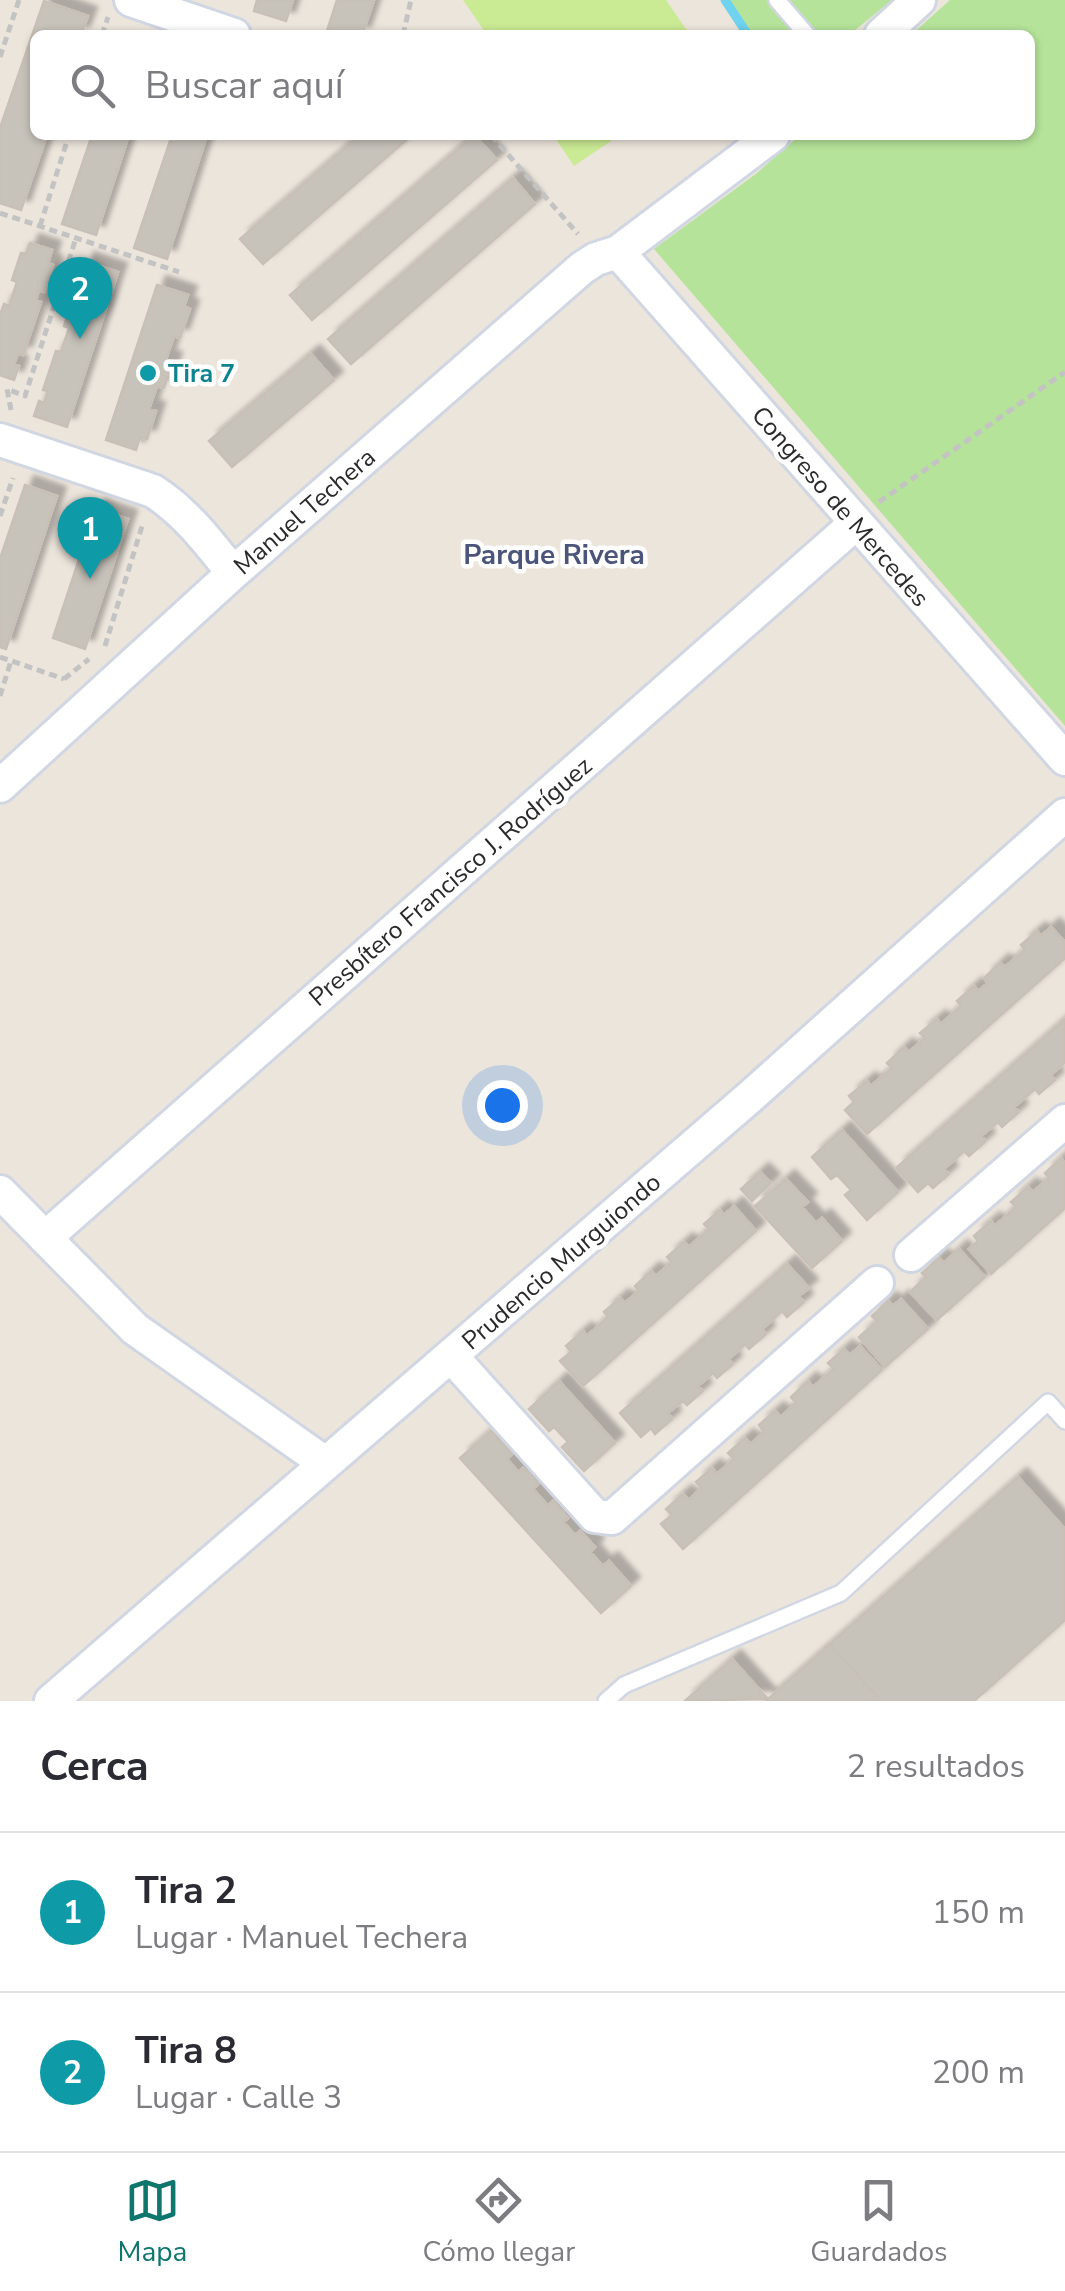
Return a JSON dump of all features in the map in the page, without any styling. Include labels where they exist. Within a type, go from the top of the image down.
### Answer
[{"type":"street","points":[[130,0],[219,30]]},
{"type":"street","points":[[887,30],[918,0]]},
{"type":"street","name":"Manuel Techera","points":[[0,786],[233,573],[582,268],[596,258],[618,252],[766,140]]},
{"type":"street","name":"Congreso de Mercedes","points":[[618,252],[1065,760]]},
{"type":"street","points":[[10,443],[153,492],[170,502],[197,529],[233,573]]},
{"type":"street","name":"Presbítero Francisco J. Rodríguez","points":[[45,1238],[856,523]]},
{"type":"street","name":"Prudencio Murguiondo","points":[[51,1701],[794,1058],[1065,814]]},
{"type":"street","points":[[911,1256],[1065,1121]]},
{"type":"street","points":[[0,1192],[135,1328],[325,1462]]},
{"type":"street","points":[[452,1357],[595,1516],[612,1518],[877,1284]]},
{"type":"lane","points":[[778,0],[803,30]]},
{"type":"lane","points":[[606,1701],[624,1685],[841,1592],[1048,1402],[1065,1422]]},
{"type":"path","points":[[0,57],[19,0]]},
{"type":"path","points":[[403,30],[410,0]]},
{"type":"path","points":[[40,226],[68,140]]},
{"type":"path","points":[[495,140],[572,228]]},
{"type":"path","points":[[0,212],[178,272]]},
{"type":"path","points":[[3,388],[25,396],[76,238]]},
{"type":"path","points":[[856,523],[876,504],[1065,372]]},
{"type":"path","points":[[0,516],[12,420],[3,388]]},
{"type":"path","points":[[64,679],[105,646],[153,492]]},
{"type":"path","points":[[0,657],[64,679],[90,702]]},
{"type":"path","points":[[0,696],[11,661]]},
{"type":"green space","points":[[463,0],[666,0],[687,30],[484,30]]},
{"type":"green space","points":[[725,0],[892,0],[855,30],[745,30]]},
{"type":"green space","points":[[950,0],[1065,0],[1065,726],[654,249],[757,173],[794,140],[1035,140],[1035,30],[917,30]]},
{"type":"green space","points":[[556,140],[613,140],[574,166]]},
{"type":"building","points":[[257,0],[293,0],[286,21],[254,11]]},
{"type":"building","points":[[337,0],[374,0],[364,30],[327,30]]},
{"type":"building","points":[[44,1],[88,16],[83,30],[34,30]]},
{"type":"building","points":[[30,41],[30,140],[45,140],[21,210],[0,203],[0,128]]},
{"type":"building","points":[[90,140],[127,140],[96,235],[62,224]]},
{"type":"building","points":[[170,140],[205,140],[167,259],[134,248]]},
{"type":"building","points":[[354,140],[406,140],[263,264],[240,239]]},
{"type":"building","points":[[468,140],[479,140],[497,160],[312,320],[290,295]]},
{"type":"building","points":[[513,178],[535,204],[351,364],[328,339]]},
{"type":"building","points":[[30,243],[52,250],[48,263],[53,265],[44,292],[39,290],[36,300],[41,302],[23,355],[18,353],[14,364],[19,366],[14,380],[0,375],[0,315],[4,304],[9,306],[21,253],[26,254]]},
{"type":"building","points":[[85,261],[118,272],[67,427],[34,416],[39,401],[44,403],[48,391],[43,390],[56,351],[61,352],[69,328],[64,326],[77,286],[82,287],[86,278],[81,276]]},
{"type":"building","name":"Tira 7","points":[[157,285],[188,295],[184,306],[190,309],[180,338],[174,336],[166,359],[173,361],[164,388],[157,386],[149,409],[156,411],[147,439],[140,437],[136,450],[106,440]]},
{"type":"building","points":[[311,354],[334,380],[232,467],[209,441]]},
{"type":"building","points":[[25,485],[57,496],[6,649],[0,647],[0,559]]},
{"type":"building","points":[[96,508],[128,519],[85,649],[53,638]]},
{"type":"building","points":[[1051,927],[1065,942],[1065,958],[867,1134],[845,1110],[854,1102],[849,1096],[867,1081],[871,1086],[892,1068],[887,1063],[904,1047],[909,1052],[925,1038],[920,1033],[937,1019],[941,1024],[961,1006],[957,1001],[974,986],[978,991],[988,983],[984,978],[1000,963],[1005,967],[1025,950],[1021,945],[1037,931],[1041,936]]},
{"type":"building","points":[[1065,1019],[1065,1062],[1051,1075],[1055,1080],[1039,1094],[1035,1089],[1014,1107],[1019,1112],[1002,1127],[998,1122],[981,1136],[986,1141],[969,1156],[964,1151],[944,1169],[949,1174],[933,1188],[928,1183],[918,1192],[896,1168]]},
{"type":"building","points":[[842,1130],[898,1192],[867,1220],[845,1195],[851,1190],[837,1175],[831,1179],[812,1157]]},
{"type":"building","points":[[1061,1158],[1065,1163],[1065,1208],[991,1274],[969,1249],[978,1241],[974,1236],[991,1221],[995,1226],[1016,1207],[1011,1202],[1028,1187],[1033,1192],[1049,1178],[1045,1173]]},
{"type":"building","points":[[760,1172],[771,1183],[752,1201],[741,1189]]},
{"type":"building","points":[[786,1179],[808,1202],[802,1207],[816,1223],[822,1218],[842,1241],[812,1268],[755,1206]]},
{"type":"building","points":[[734,1206],[756,1231],[583,1386],[560,1361],[571,1352],[566,1346],[583,1331],[587,1336],[608,1317],[604,1312],[620,1298],[625,1303],[639,1291],[635,1286],[651,1271],[656,1276],[672,1262],[667,1257],[684,1242],[689,1247],[709,1229],[704,1224],[720,1210],[724,1215]]},
{"type":"building","points":[[959,1249],[985,1277],[937,1320],[910,1292],[926,1277],[922,1273],[939,1258],[944,1263]]},
{"type":"building","points":[[787,1264],[809,1288],[799,1296],[804,1302],[787,1317],[782,1311],[762,1329],[766,1334],[749,1349],[745,1344],[729,1359],[733,1364],[717,1378],[713,1373],[698,1386],[703,1391],[687,1405],[683,1401],[668,1413],[672,1419],[655,1434],[651,1428],[641,1437],[620,1413]]},
{"type":"building","points":[[901,1299],[928,1329],[885,1367],[859,1337],[877,1321],[872,1316],[888,1301],[893,1306]]},
{"type":"building","points":[[860,1346],[882,1370],[683,1549],[661,1524],[672,1515],[666,1509],[683,1494],[689,1500],[701,1488],[696,1482],[712,1468],[717,1474],[734,1459],[728,1453],[745,1438],[751,1444],[764,1432],[759,1425],[775,1411],[781,1417],[796,1403],[791,1397],[808,1381],[813,1387],[834,1369],[828,1363],[844,1349],[850,1355]]},
{"type":"building","points":[[559,1381],[615,1443],[584,1471],[562,1447],[568,1442],[554,1427],[549,1431],[529,1409]]},
{"type":"building","points":[[491,1431],[512,1454],[507,1459],[518,1472],[523,1468],[538,1484],[533,1489],[548,1506],[553,1501],[568,1518],[563,1522],[575,1535],[580,1531],[595,1547],[590,1552],[603,1566],[609,1561],[631,1586],[601,1613],[460,1458]]},
{"type":"building","points":[[1018,1477],[1065,1529],[1065,1620],[974,1701],[881,1701],[830,1644]]},
{"type":"building","points":[[830,1644],[881,1701],[766,1701],[768,1699]]},
{"type":"building","points":[[732,1659],[768,1699],[685,1701]]},
{"type":"waterway","points":[[725,0],[745,30]]},
{"type":"place","name":"Tira 8","points":[[80,339]]},
{"type":"place","name":"Tira 7","points":[[148,373]]},
{"type":"place","name":"Tira 2","points":[[90,579]]},
{"type":"district","name":"Parque Rivera","points":[[554,554]]}]
